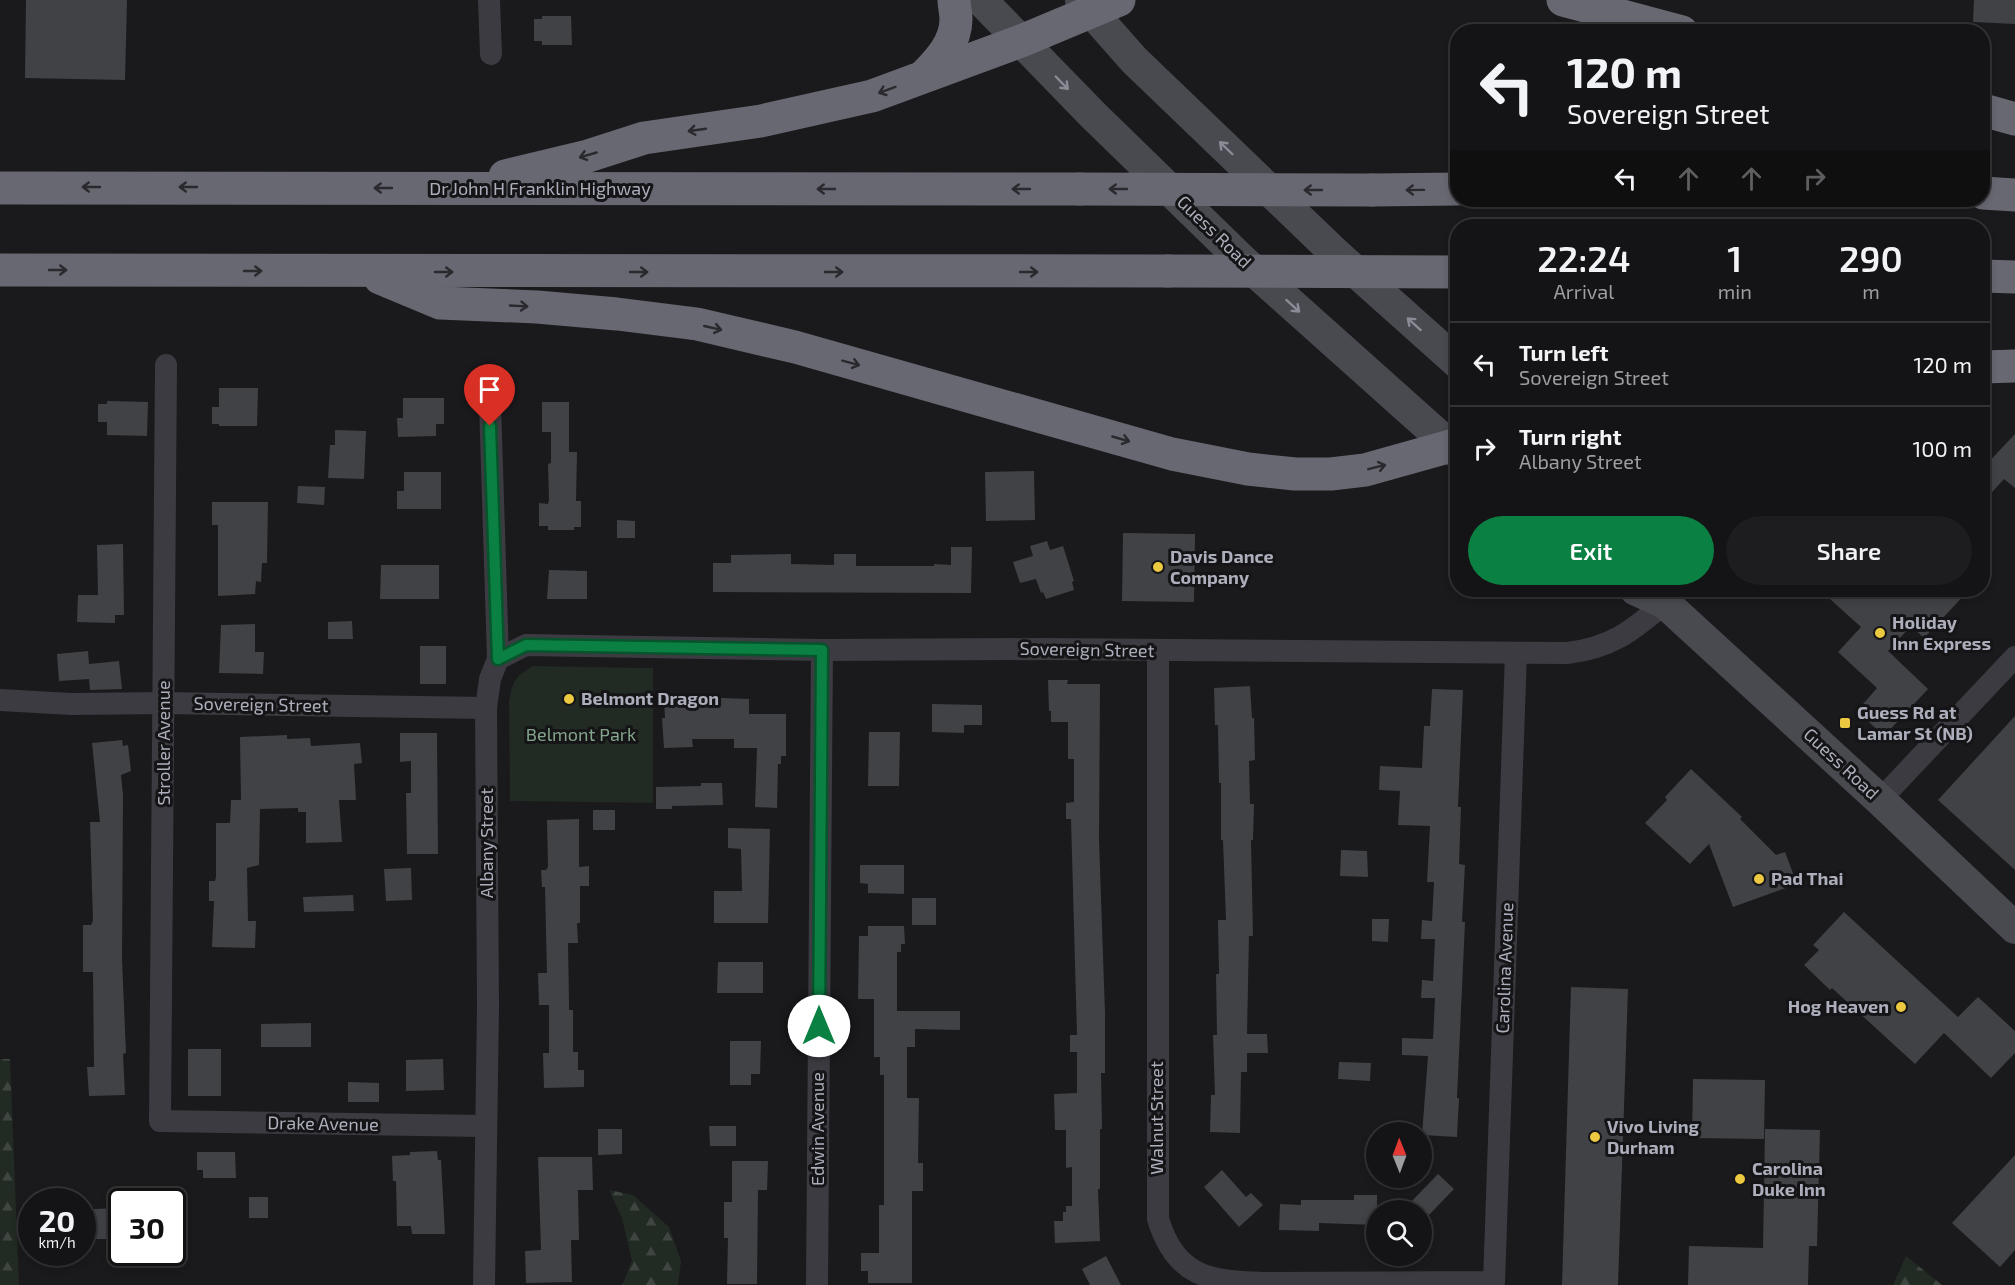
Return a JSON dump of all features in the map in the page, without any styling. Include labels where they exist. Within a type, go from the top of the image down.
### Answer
[{"type":"highway","points":[[922,78],[940,60],[950,45],[955,26],[954,0]]},
{"type":"highway","points":[[1563,0],[1652,24]]},
{"type":"highway","points":[[441,189],[588,156],[644,138],[761,121],[872,96],[1021,41],[1097,4]]},
{"type":"highway","points":[[1990,112],[2015,118]]},
{"type":"highway","name":"Dr John H Franklin Highway","points":[[0,188],[1450,189]]},
{"type":"highway","points":[[1990,193],[2015,195]]},
{"type":"highway","points":[[0,270],[1450,272]]},
{"type":"highway","points":[[364,272],[440,303],[548,308],[697,324],[795,347],[1172,454],[1248,469],[1295,474],[1331,474],[1365,470],[1450,449]]},
{"type":"highway","points":[[1990,276],[2015,277]]},
{"type":"highway","points":[[1990,367],[2015,366]]},
{"type":"main road","name":"Guess Road","points":[[981,0],[1093,115],[1242,260],[1450,444]]},
{"type":"main road","points":[[1097,4],[1134,60],[1328,246],[1450,356]]},
{"type":"main road","name":"Guess Road","points":[[1663,597],[2015,928]]},
{"type":"street","points":[[489,0],[491,54]]},
{"type":"street","name":"Stroller Avenue","points":[[160,1121],[166,365]]},
{"type":"street","name":"Albany Street","points":[[484,1285],[488,1007],[486,708],[490,679],[498,659],[490,403]]},
{"type":"street","name":"Sovereign Street","points":[[498,659],[526,645],[822,650],[1567,653],[1586,651],[1606,645],[1636,628],[1661,597]]},
{"type":"street","name":"Edwin Avenue","points":[[817,1285],[822,650]]},
{"type":"street","name":"Walnut Street","points":[[1158,650],[1157,1201],[1158,1219],[1166,1240],[1179,1259],[1191,1270],[1209,1278],[1230,1282],[1494,1282]]},
{"type":"street","name":"Carolina Avenue","points":[[1494,1282],[1516,653]]},
{"type":"street","points":[[1880,800],[2015,657]]},
{"type":"street","name":"Sovereign Street","points":[[0,700],[71,704],[165,703],[486,708]]},
{"type":"street","name":"Drake Avenue","points":[[160,1121],[485,1126]]},
{"type":"green space","name":"Belmont Park","points":[[533,666],[653,668],[653,803],[510,801],[510,695],[518,677]]},
{"type":"green space","points":[[0,1059],[10,1059],[19,1285],[0,1285]]},
{"type":"green space","points":[[609,1190],[633,1195],[669,1227],[681,1261],[678,1285],[622,1285],[632,1261],[622,1218]]},
{"type":"green space","points":[[1906,1256],[1942,1285],[1893,1285]]},
{"type":"building","points":[[26,0],[127,0],[125,80],[25,78]]},
{"type":"building","points":[[1974,0],[2015,0],[2015,24],[1973,22]]},
{"type":"building","points":[[542,16],[571,16],[572,45],[542,45],[542,41],[534,41],[534,19],[542,19]]},
{"type":"building","points":[[219,388],[258,388],[257,426],[212,424],[212,407],[219,407]]},
{"type":"building","points":[[403,398],[444,398],[444,424],[436,424],[436,436],[398,437],[397,418],[403,418]]},
{"type":"building","points":[[107,401],[148,402],[147,436],[107,435],[107,422],[98,422],[98,404],[107,404]]},
{"type":"building","points":[[542,402],[569,402],[569,452],[577,452],[576,501],[581,501],[581,527],[574,527],[574,530],[548,530],[548,526],[539,526],[539,503],[548,504],[549,500],[548,464],[551,463],[551,432],[542,432]]},
{"type":"building","points":[[335,430],[366,431],[364,479],[328,478],[330,445],[335,445]]},
{"type":"building","points":[[2015,434],[2015,488],[2004,479],[1990,494],[1990,461]]},
{"type":"building","points":[[1034,471],[1035,520],[986,521],[985,472]]},
{"type":"building","points":[[404,472],[441,472],[441,509],[397,509],[397,491],[404,491]]},
{"type":"building","points":[[298,486],[325,487],[324,505],[297,503]]},
{"type":"building","points":[[212,502],[268,502],[267,563],[262,563],[261,582],[256,581],[255,594],[218,596],[218,525],[212,525]]},
{"type":"building","points":[[617,520],[635,521],[635,538],[617,538]]},
{"type":"building","name":"Davis Dance Company","points":[[1123,533],[1195,534],[1194,602],[1122,601]]},
{"type":"building","points":[[1047,541],[1050,550],[1063,546],[1074,581],[1072,582],[1074,590],[1046,599],[1036,579],[1020,583],[1013,562],[1033,556],[1030,546]]},
{"type":"building","points":[[123,544],[124,615],[115,615],[115,623],[77,622],[78,595],[98,595],[97,545]]},
{"type":"building","points":[[951,547],[972,547],[971,593],[713,592],[713,563],[731,563],[731,555],[791,554],[791,564],[834,565],[834,554],[856,554],[856,566],[934,566],[934,564],[951,565]]},
{"type":"building","points":[[381,565],[439,565],[439,599],[380,599]]},
{"type":"building","points":[[549,570],[587,571],[587,599],[547,599]]},
{"type":"building","name":"Holiday Inn Express","points":[[1828,597],[1962,597],[1924,638],[1911,626],[1888,651],[1928,689],[1884,736],[1857,711],[1877,688],[1838,652],[1861,627]]},
{"type":"building","points":[[352,621],[353,639],[328,639],[328,622]]},
{"type":"building","points":[[255,624],[255,652],[264,652],[263,674],[219,673],[221,625]]},
{"type":"building","points":[[420,646],[446,646],[446,684],[420,684]]},
{"type":"building","points":[[88,651],[89,664],[119,661],[122,689],[90,690],[89,679],[59,681],[57,654]]},
{"type":"building","points":[[1048,680],[1068,680],[1067,684],[1100,684],[1099,840],[1105,1073],[1101,1073],[1102,1129],[1100,1129],[1100,1189],[1098,1189],[1100,1241],[1055,1243],[1054,1221],[1063,1221],[1066,1206],[1072,1206],[1072,1167],[1066,1168],[1066,1130],[1055,1130],[1054,1094],[1077,1093],[1077,1052],[1070,1052],[1070,1035],[1077,1035],[1071,819],[1066,819],[1066,803],[1074,802],[1074,759],[1068,759],[1068,722],[1051,722]]},
{"type":"building","points":[[1250,686],[1252,718],[1254,718],[1255,760],[1249,761],[1250,804],[1254,804],[1253,840],[1251,840],[1253,936],[1249,936],[1247,1034],[1267,1034],[1268,1053],[1247,1053],[1247,1072],[1241,1072],[1240,1133],[1210,1132],[1211,1095],[1215,1095],[1213,1035],[1217,1035],[1218,920],[1226,920],[1218,725],[1215,725],[1214,688]]},
{"type":"building","points":[[1432,689],[1463,690],[1458,807],[1461,807],[1459,864],[1465,865],[1462,922],[1465,922],[1457,1137],[1432,1136],[1432,1122],[1423,1122],[1428,1056],[1402,1055],[1402,1038],[1433,1039],[1435,998],[1421,998],[1422,980],[1433,981],[1435,939],[1421,939],[1422,920],[1432,921],[1434,882],[1427,882],[1430,826],[1398,825],[1400,791],[1379,790],[1380,766],[1422,768],[1424,726],[1430,726]]},
{"type":"building","points":[[695,697],[749,699],[749,714],[786,714],[786,756],[781,756],[781,764],[778,764],[777,808],[755,807],[757,748],[734,748],[734,739],[692,739],[693,747],[664,748],[662,718],[665,718],[664,699]]},
{"type":"building","points":[[932,704],[982,705],[982,725],[964,725],[964,733],[932,732]]},
{"type":"building","points":[[2015,716],[2015,870],[1938,800]]},
{"type":"building","points":[[869,732],[900,732],[899,786],[868,786]]},
{"type":"building","points":[[400,733],[437,733],[438,854],[407,854],[406,793],[411,793],[411,761],[400,762]]},
{"type":"building","points":[[287,735],[287,739],[310,738],[311,746],[360,743],[362,763],[354,764],[356,800],[339,800],[342,842],[306,843],[306,812],[298,812],[298,808],[260,809],[259,865],[247,868],[248,921],[256,921],[255,948],[212,947],[214,901],[209,901],[209,881],[215,881],[216,877],[216,823],[230,823],[231,800],[241,800],[240,737]]},
{"type":"building","points":[[122,740],[123,746],[128,745],[131,771],[121,775],[125,1095],[89,1096],[87,1067],[94,1067],[93,972],[83,972],[83,925],[91,925],[93,921],[90,822],[100,822],[92,743]]},
{"type":"building","points":[[1691,769],[1742,817],[1740,819],[1776,855],[1785,852],[1797,884],[1733,907],[1709,844],[1690,864],[1645,823],[1667,800],[1665,797]]},
{"type":"building","points":[[701,783],[722,783],[723,805],[672,806],[672,809],[656,809],[656,787],[701,786]]},
{"type":"building","points":[[593,810],[615,810],[615,830],[593,830]]},
{"type":"building","points":[[579,819],[579,867],[589,866],[589,886],[580,886],[578,943],[568,943],[569,1010],[573,1010],[573,1052],[578,1052],[578,1070],[584,1070],[584,1087],[544,1088],[543,1053],[549,1053],[549,1005],[539,1005],[538,973],[547,973],[545,887],[542,887],[541,870],[546,870],[548,867],[547,820]]},
{"type":"building","points":[[728,828],[770,829],[768,923],[714,923],[714,891],[742,891],[741,849],[728,848]]},
{"type":"building","points":[[1341,850],[1367,851],[1368,877],[1340,876]]},
{"type":"building","points":[[860,865],[904,865],[904,894],[868,893],[868,884],[860,883]]},
{"type":"building","points":[[411,868],[412,900],[386,901],[384,869]]},
{"type":"building","points":[[353,895],[354,911],[304,912],[303,897]]},
{"type":"building","points":[[912,898],[936,898],[936,925],[912,925]]},
{"type":"building","points":[[1844,912],[1958,1017],[1978,997],[2015,1031],[2015,1053],[1991,1078],[1944,1033],[1915,1064],[1804,965],[1819,950],[1813,945]]},
{"type":"building","points":[[1372,919],[1389,919],[1388,942],[1372,941]]},
{"type":"building","points":[[868,926],[904,926],[905,944],[901,944],[901,952],[897,952],[897,1011],[960,1011],[960,1030],[915,1029],[915,1047],[907,1047],[907,1098],[919,1098],[918,1163],[923,1163],[923,1191],[912,1191],[912,1283],[868,1283],[868,1271],[861,1271],[861,1253],[879,1253],[879,1205],[884,1205],[884,1075],[880,1075],[880,1057],[874,1057],[874,999],[858,999],[859,936],[868,936]]},
{"type":"building","points":[[718,962],[763,962],[763,993],[717,993]]},
{"type":"building","name":"Vivo Living Durham","points":[[1571,987],[1628,989],[1618,1285],[1562,1285]]},
{"type":"building","points":[[311,1023],[311,1047],[261,1047],[261,1024]]},
{"type":"building","points":[[730,1041],[761,1041],[760,1074],[751,1074],[751,1085],[730,1085]]},
{"type":"building","points":[[188,1049],[221,1049],[221,1096],[188,1096]]},
{"type":"building","points":[[443,1059],[444,1090],[406,1091],[406,1060]]},
{"type":"building","points":[[1339,1062],[1371,1063],[1370,1081],[1338,1079]]},
{"type":"building","points":[[1693,1079],[1765,1080],[1764,1139],[1692,1138]]},
{"type":"building","points":[[348,1082],[379,1083],[379,1102],[348,1102]]},
{"type":"building","points":[[709,1126],[736,1126],[736,1146],[710,1146]]},
{"type":"building","points":[[598,1129],[622,1129],[622,1154],[598,1155]]},
{"type":"building","points":[[1765,1129],[1820,1130],[1817,1246],[1809,1246],[1808,1285],[1688,1285],[1689,1246],[1763,1248]]},
{"type":"building","points":[[437,1151],[438,1160],[441,1160],[445,1234],[412,1234],[411,1226],[397,1226],[396,1181],[393,1181],[392,1156],[410,1155],[410,1152]]},
{"type":"building","points":[[197,1152],[235,1152],[236,1178],[203,1178],[203,1170],[197,1170]]},
{"type":"building","points":[[2015,1155],[2015,1250],[2000,1267],[1952,1223]]},
{"type":"building","points":[[538,1157],[592,1157],[593,1190],[578,1190],[579,1240],[571,1240],[572,1282],[526,1283],[525,1251],[541,1250]]},
{"type":"building","points":[[732,1161],[768,1161],[767,1190],[758,1190],[757,1284],[727,1284],[728,1238],[724,1238],[724,1202],[732,1202]]},
{"type":"building","points":[[1222,1170],[1246,1197],[1251,1193],[1263,1205],[1239,1227],[1204,1187]]},
{"type":"building","points":[[1438,1174],[1454,1189],[1432,1212],[1432,1200],[1413,1200],[1424,1188],[1432,1188],[1432,1180]]},
{"type":"building","points":[[1354,1195],[1377,1195],[1377,1200],[1366,1200],[1366,1225],[1319,1223],[1319,1231],[1279,1230],[1280,1204],[1301,1205],[1301,1200],[1354,1200]]},
{"type":"building","points":[[249,1197],[268,1197],[268,1218],[249,1218]]},
{"type":"building","points":[[108,1208],[108,1239],[96,1239],[96,1209]]},
{"type":"building","points":[[1106,1256],[1121,1285],[1090,1285],[1082,1269]]},
{"type":"place","name":"Davis Dance Company","points":[[1158,567]]},
{"type":"place","name":"Holiday Inn Express","points":[[1880,633]]},
{"type":"place","name":"Belmont Dragon","points":[[569,699]]},
{"type":"place","name":"Guess Rd at Lamar St (NB)","points":[[1845,723]]},
{"type":"place","name":"Pad Thai","points":[[1759,879]]},
{"type":"place","name":"Hog Heaven","points":[[1901,1007]]},
{"type":"place","name":"Vivo Living Durham","points":[[1595,1137]]},
{"type":"place","name":"Carolina Duke Inn","points":[[1740,1179]]},
{"type":"route","points":[[490,426],[498,659],[526,645],[822,650],[819,1026]]}]
